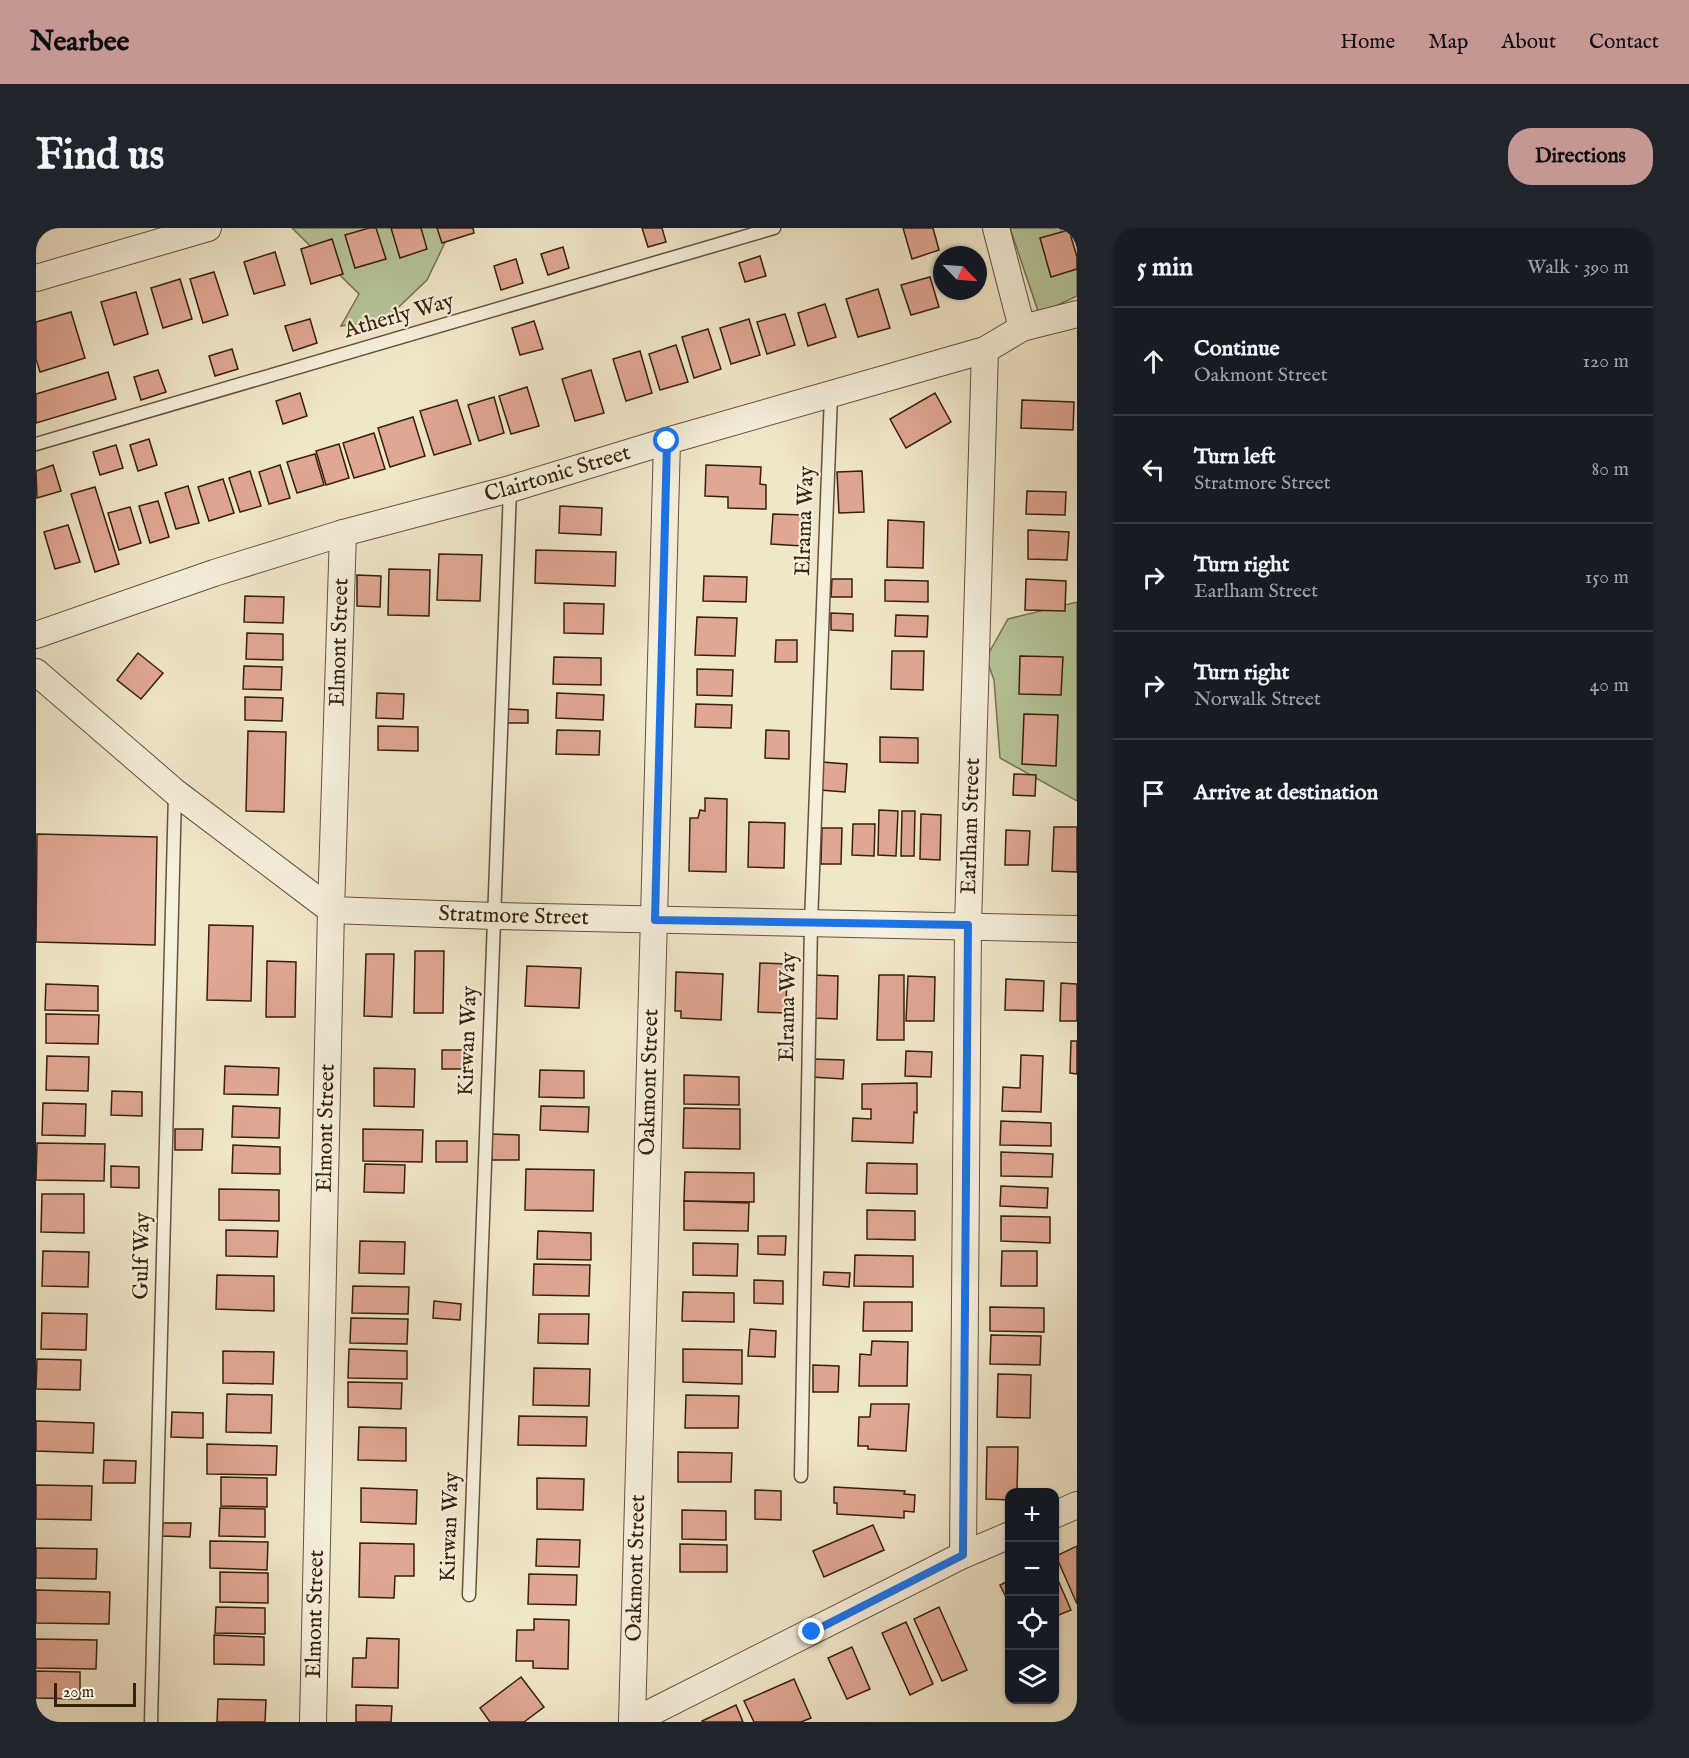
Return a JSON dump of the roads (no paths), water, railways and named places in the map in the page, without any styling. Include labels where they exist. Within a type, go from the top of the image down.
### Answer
[{"type":"street","points":[[36,278],[208,228]]},
{"type":"street","points":[[996,228],[1022,328]]},
{"type":"street","name":"Clairtonic Street","points":[[36,635],[214,573],[343,533],[510,489],[667,441],[985,350],[1022,328],[1077,314]]},
{"type":"street","name":"Earlham Street","points":[[963,1555],[968,925],[985,350]]},
{"type":"street","name":"Oakmont Street","points":[[632,1722],[667,441]]},
{"type":"street","name":"Elmont Street","points":[[313,1722],[331,910],[343,533]]},
{"type":"street","points":[[36,672],[175,792],[331,910]]},
{"type":"street","name":"Stratmore Street","points":[[331,910],[655,920],[1077,928]]},
{"type":"street","points":[[1059,1513],[1077,1506]]},
{"type":"street","points":[[632,1722],[963,1555],[1005,1537]]},
{"type":"lane","name":"Atherly Way","points":[[36,444],[774,228]]},
{"type":"lane","name":"Elrama Way","points":[[801,1476],[811,923],[831,395]]},
{"type":"lane","name":"Kirwan Way","points":[[469,1595],[510,489]]},
{"type":"lane","name":"Gulf Way","points":[[152,1722],[175,792]]}]
